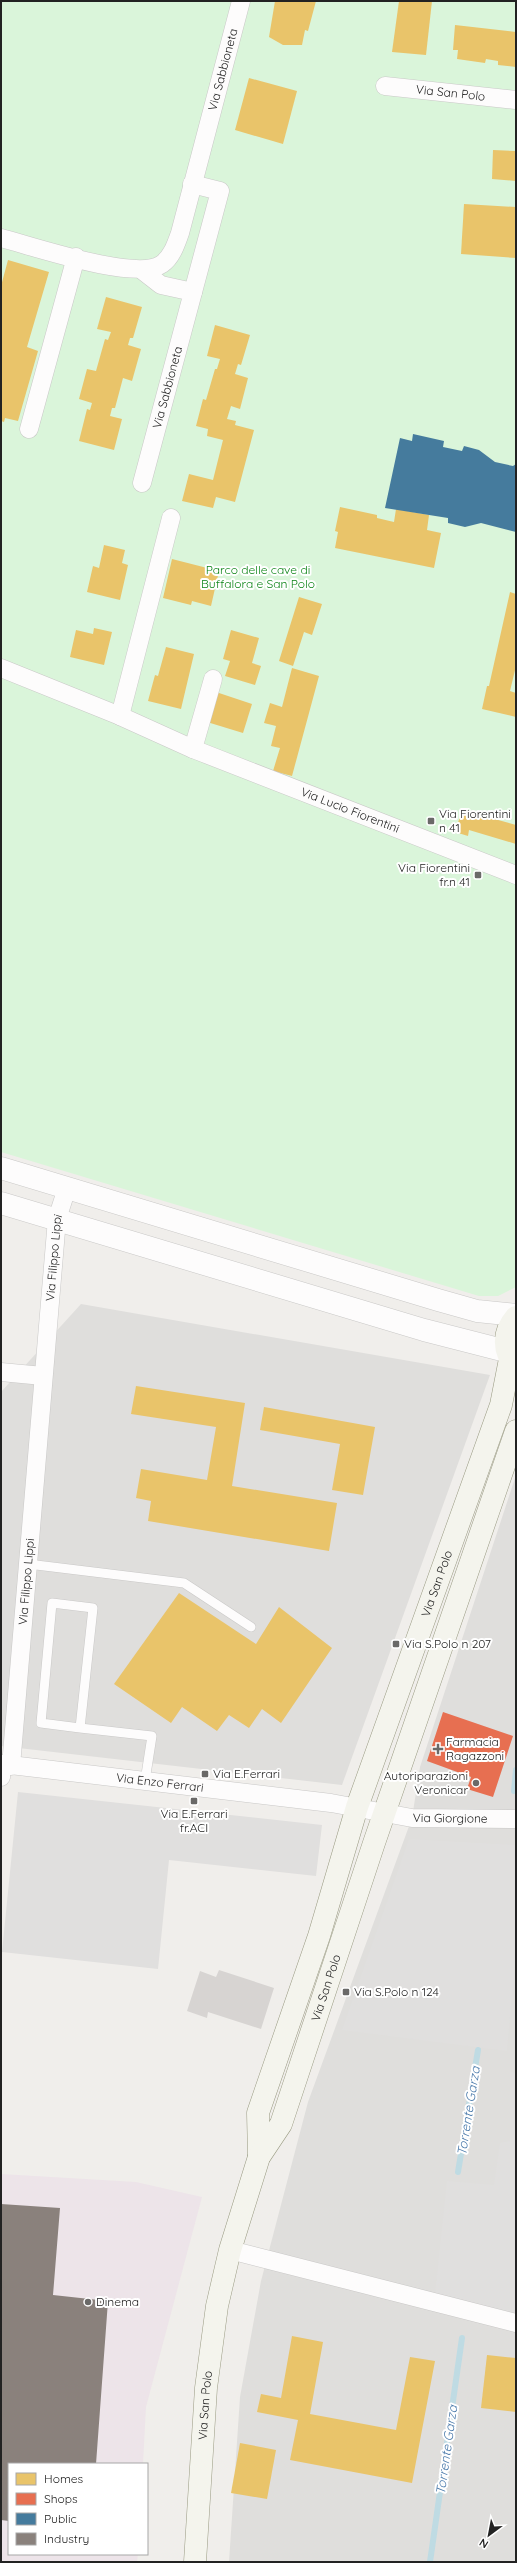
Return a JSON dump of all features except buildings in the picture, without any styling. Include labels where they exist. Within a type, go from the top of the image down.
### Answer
[{"type":"main road","name":"Via San Polo","points":[[259,2157],[258,2113],[319,1936],[357,1807],[501,1405],[511,1358],[507,1331],[516,1316]]},
{"type":"main road","name":"Via San Polo","points":[[195,2562],[206,2388],[217,2306],[230,2250],[259,2157],[281,2124],[384,1813],[516,1431]]},
{"type":"street","name":"Via Sabbioneta","points":[[143,271],[162,264],[174,249],[241,1]]},
{"type":"street","name":"Via San Polo","points":[[385,86],[516,100]]},
{"type":"street","name":"Via Sabbioneta","points":[[142,483],[220,191],[192,184]]},
{"type":"street","points":[[1,238],[112,267],[143,271],[161,285],[193,292]]},
{"type":"street","points":[[29,429],[76,257]]},
{"type":"street","points":[[120,716],[171,518]]},
{"type":"street","name":"Via Lucio Fiorentini","points":[[1,668],[120,716],[193,749],[513,875]]},
{"type":"street","points":[[193,749],[213,679]]},
{"type":"street","points":[[1,1168],[438,1300],[477,1311],[516,1316]]},
{"type":"street","name":"Via Filippo Lippi","points":[[6,1771],[28,1564],[57,1219],[67,1188]]},
{"type":"street","points":[[1,1203],[424,1330],[511,1358]]},
{"type":"street","points":[[1,1372],[44,1376]]},
{"type":"street","name":"Via Enzo Ferrari","points":[[6,1771],[145,1781],[357,1807]]},
{"type":"street","points":[[357,1807],[384,1813]]},
{"type":"street","name":"Via Giorgione","points":[[384,1813],[412,1818],[516,1819]]},
{"type":"street","points":[[230,2250],[516,2323]]},
{"type":"lane","points":[[28,1564],[184,1583],[251,1627]]},
{"type":"lane","points":[[80,1728],[93,1608],[52,1602],[41,1723],[80,1728],[152,1736],[145,1781]]},
{"type":"shaded area","points":[[81,1304],[490,1375],[342,1785],[1,1746],[1,1392]]},
{"type":"shaded area","points":[[516,1475],[516,2562],[229,2562],[240,2397],[261,2281],[308,2102],[412,1818],[420,1767]]},
{"type":"shaded area","points":[[18,1792],[322,1825],[316,1876],[169,1860],[158,1969],[2,1952]]},
{"type":"shaded area","points":[[409,1839],[516,1845],[516,1950],[507,2051],[342,2030]]},
{"type":"shaded area","points":[[510,2071],[516,2074],[516,2315],[435,2294],[447,2181],[494,2185],[500,2143],[510,2141]]},
{"type":"shaded area","name":"Dinema","points":[[1,2174],[136,2182],[202,2197],[146,2407],[143,2463],[8,2463],[8,2555],[138,2555],[137,2562],[1,2562]]},
{"type":"green space","name":"Parco delle cave di Buffalora e San Polo","points":[[1,1],[516,1],[516,1287],[498,1296],[479,1296],[1,1152]]},
{"type":"waterway","name":"Torrente Garza","points":[[514,1791],[516,1770]]},
{"type":"waterway","name":"Torrente Garza","points":[[458,2172],[478,2050]]},
{"type":"waterway","name":"Torrente Garza","points":[[430,2562],[462,2338]]},
{"type":"place","name":"Via Fiorentini n 41","points":[[431,821]]},
{"type":"place","name":"Via Fiorentini fr.n 41","points":[[478,875]]},
{"type":"place","name":"Via S.Polo n 207","points":[[396,1644]]},
{"type":"place","name":"Farmacia Ragazzoni","points":[[438,1749]]},
{"type":"place","name":"Via E.Ferrari","points":[[205,1774]]},
{"type":"place","name":"Autoriparazioni Veronicar","points":[[476,1783]]},
{"type":"place","name":"Via E.Ferrari fr.ACI","points":[[194,1801]]},
{"type":"place","name":"Via S.Polo n 124","points":[[346,1992]]},
{"type":"place","name":"Dinema","points":[[88,2302]]}]
